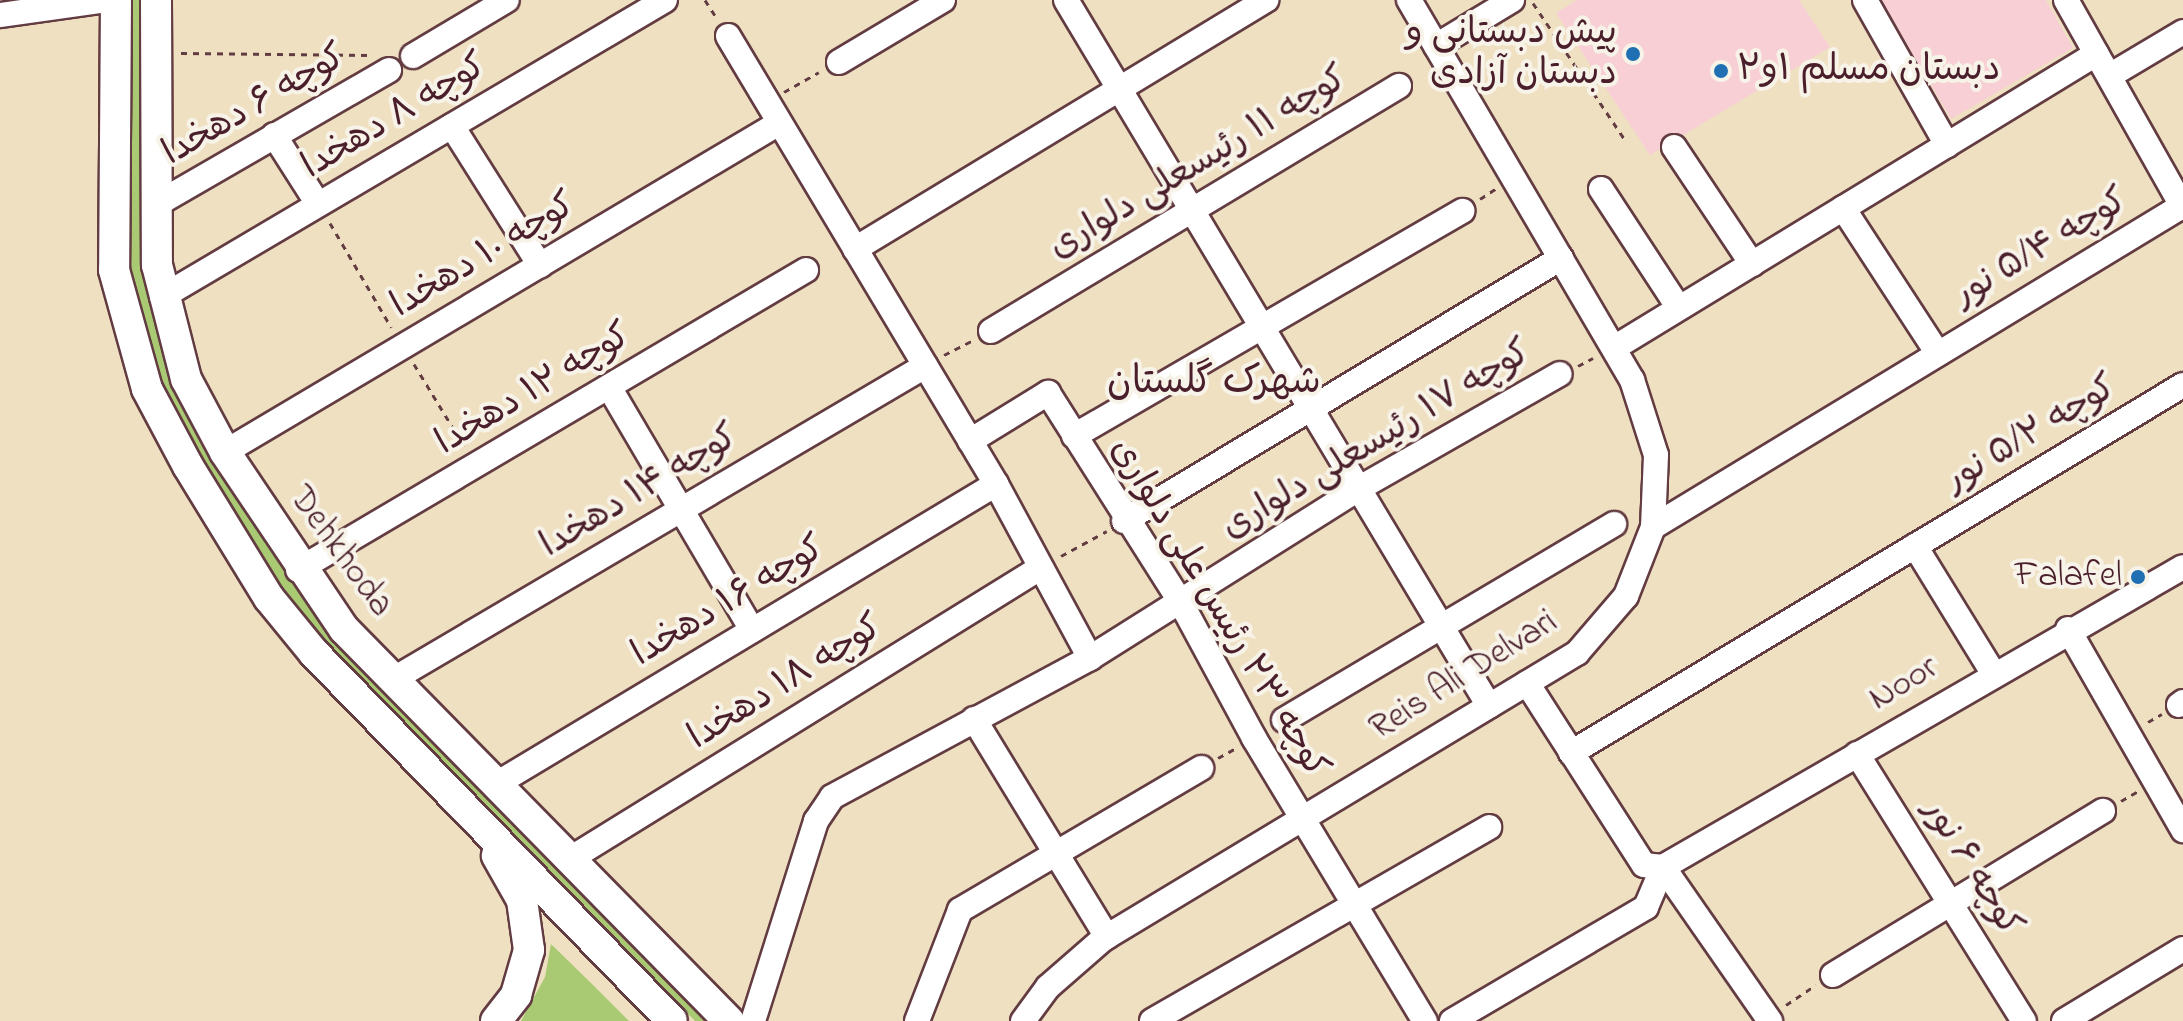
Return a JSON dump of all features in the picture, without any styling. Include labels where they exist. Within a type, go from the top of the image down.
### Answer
[{"type":"main road","points":[[116,0],[114,270],[147,389],[269,598],[672,1021]]},
{"type":"main road","name":"Dehkhoda","points":[[156,0],[157,204],[162,297],[186,379],[225,452],[298,570],[392,680],[498,783],[729,1021]]},
{"type":"main road","points":[[460,801],[508,872],[527,919],[525,973],[496,1021]]},
{"type":"street","points":[[0,15],[33,5],[107,0]]},
{"type":"street","points":[[413,56],[507,0]]},
{"type":"street","name":"کوچه ۸ دهخدا","points":[[162,297],[665,0]]},
{"type":"street","points":[[839,62],[943,0]]},
{"type":"street","points":[[1066,0],[1489,706]]},
{"type":"street","points":[[855,249],[1266,0]]},
{"type":"street","name":"Reis Ali Delvari","points":[[1023,1021],[1048,987],[1107,937],[1577,653],[1626,596],[1653,527],[1656,455],[1632,380],[1409,0]]},
{"type":"street","points":[[1436,46],[1512,0]]},
{"type":"street","points":[[1865,0],[1947,145]]},
{"type":"street","points":[[2066,0],[2111,75],[2182,207]]},
{"type":"street","points":[[2111,75],[2183,32]]},
{"type":"street","points":[[728,36],[996,484],[1090,658]]},
{"type":"street","points":[[1614,348],[2096,54]]},
{"type":"street","name":"کوچه ۶ دهخدا","points":[[157,204],[389,70]]},
{"type":"street","name":"کوچه ۱۱ رئیسعلی دلواری","points":[[991,331],[1399,86]]},
{"type":"street","name":"کوچه ۱۰ دهخدا","points":[[225,452],[779,123]]},
{"type":"street","points":[[452,126],[540,265]]},
{"type":"street","points":[[274,135],[318,204]]},
{"type":"street","points":[[1674,147],[1752,264]]},
{"type":"street","points":[[1601,189],[1679,308]]},
{"type":"street","name":"کوچه ۵/۴ نور","points":[[1653,527],[2182,207]]},
{"type":"street","points":[[1843,208],[1938,354]]},
{"type":"street","points":[[1074,436],[1462,211]]},
{"type":"street","points":[[1124,521],[1561,258]]},
{"type":"street","name":"کوچه ۱۲ دهخدا","points":[[298,570],[806,270]]},
{"type":"street","name":"کوچه ۱۴ دهخدا","points":[[392,680],[925,366]]},
{"type":"street","name":"کوچه ۱۷ رئیسعلی دلواری","points":[[753,1021],[816,821],[832,797],[1090,658],[1358,489],[1560,374]]},
{"type":"street","name":"کوچه ۵/۲ نور","points":[[1571,753],[2183,385]]},
{"type":"street","points":[[609,387],[752,630]]},
{"type":"street","name":"کوچه ۲۳ رئیس علی دلواری","points":[[970,441],[1048,393],[1124,521],[1180,601],[1254,738],[1425,1021]]},
{"type":"street","name":"کوچه ۱۶ دهخدا","points":[[498,783],[996,484]]},
{"type":"street","points":[[1284,720],[1614,524]]},
{"type":"street","points":[[1915,546],[1993,673]]},
{"type":"street","name":"Noor","points":[[1663,867],[2068,629],[2183,567]]},
{"type":"street","name":"کوچه ۱۸ دهخدا","points":[[570,859],[1040,568]]},
{"type":"street","points":[[2068,629],[2183,830]]},
{"type":"street","points":[[1527,683],[1644,865],[1663,867]]},
{"type":"street","points":[[974,719],[1107,937]]},
{"type":"street","name":"کوچه ۶ نور","points":[[1857,754],[2024,1021]]},
{"type":"street","points":[[917,1021],[960,910],[1201,768]]},
{"type":"street","points":[[1833,975],[2103,811]]},
{"type":"street","points":[[1152,1021],[1489,827]]},
{"type":"street","points":[[1452,1021],[1646,907],[1663,867]]},
{"type":"street","points":[[1663,867],[1766,1020]]},
{"type":"street","points":[[2064,1021],[2183,949]]},
{"type":"path","points":[[1531,0],[1625,140]]},
{"type":"path","points":[[156,53],[413,56]]},
{"type":"path","points":[[766,101],[839,62]]},
{"type":"path","points":[[1462,211],[1513,178]]},
{"type":"path","points":[[318,204],[476,467]]},
{"type":"path","points":[[925,366],[991,331]]},
{"type":"path","name":"کوچه ۱۷ رئیسعلی دلواری","points":[[1560,374],[1614,348]]},
{"type":"path","points":[[1040,568],[1124,521]]},
{"type":"path","points":[[2127,734],[2181,704]]},
{"type":"path","points":[[1201,768],[1254,738]]},
{"type":"path","points":[[2103,811],[2155,782]]},
{"type":"path","points":[[1766,1020],[1833,975]]},
{"type":"shaded area","points":[[1577,0],[1799,0],[1830,47],[1650,155],[1556,13]]},
{"type":"shaded area","points":[[1881,0],[2046,0],[2073,48],[1951,119]]},
{"type":"green space","points":[[126,0],[143,0],[150,290],[274,556],[310,606],[716,1021],[695,1021],[297,614],[236,520],[165,395],[129,273]]},
{"type":"green space","points":[[551,944],[629,1021],[521,1021],[545,977]]},
{"type":"place","name":"پیش دبستانی و دبستان آزادی","points":[[1633,54]]},
{"type":"place","name":"دبستان مسلم ۱و۲","points":[[1721,71]]},
{"type":"place","name":"Falafel","points":[[2138,577]]},
{"type":"district","name":"شهرک گلستان","points":[[1214,384]]}]
